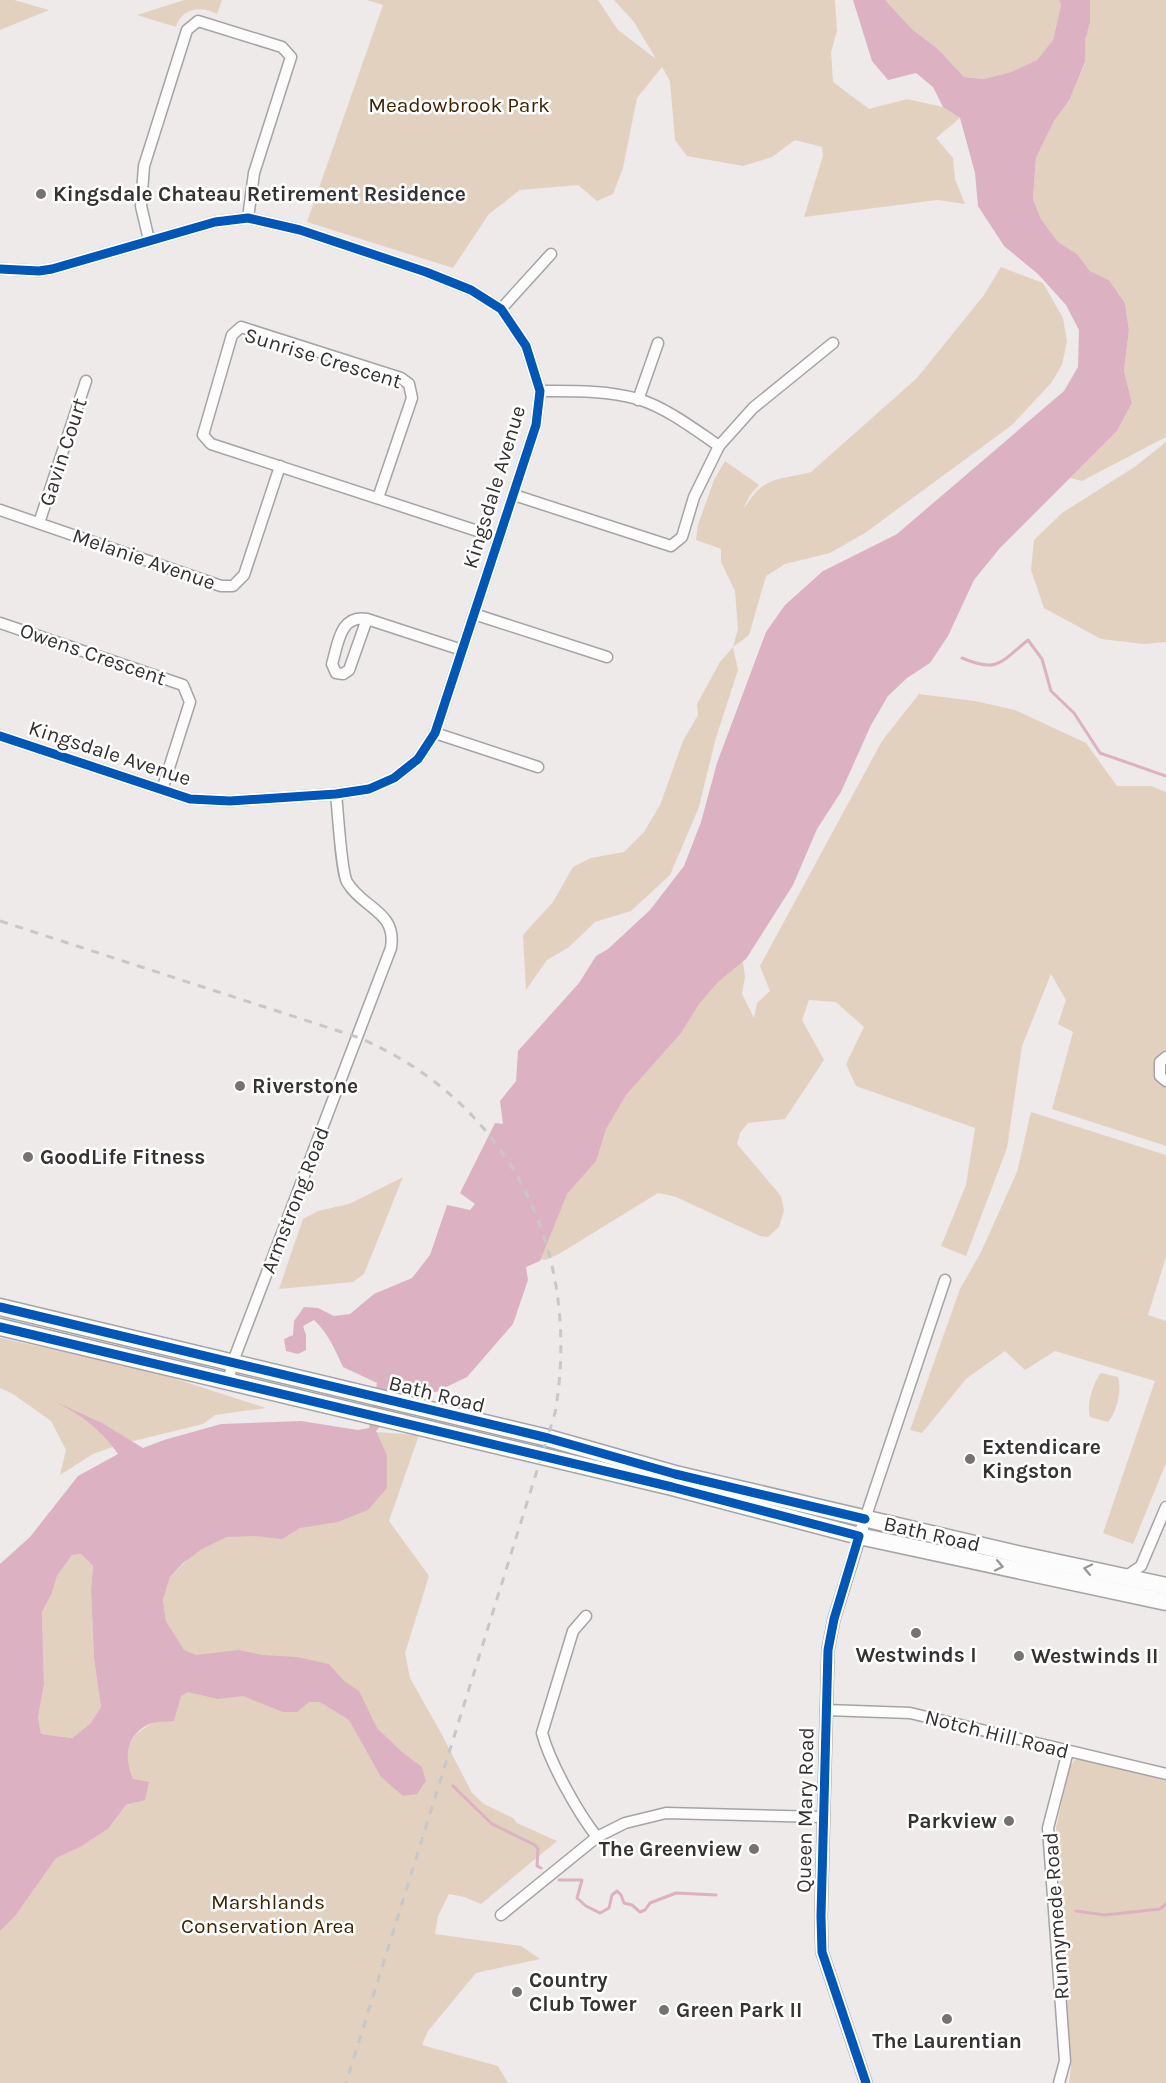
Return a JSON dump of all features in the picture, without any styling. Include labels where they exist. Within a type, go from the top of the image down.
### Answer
[{"type":"main road","name":"Bath Road","points":[[0,1307],[230,1372],[357,1412],[865,1519],[1163,1585]]},
{"type":"main road","name":"Bath Road","points":[[0,1327],[230,1372],[357,1393],[548,1438],[674,1480],[859,1536],[1166,1602]]},
{"type":"street","points":[[149,240],[141,206],[144,166],[188,30],[198,21],[282,46],[291,57],[254,173],[248,218]]},
{"type":"street","name":"Kingsdale Avenue","points":[[0,270],[52,269],[215,222],[248,218],[300,230],[426,272],[471,290],[501,309],[526,346],[540,391],[536,425],[435,733],[418,759],[394,778],[369,789],[336,794],[230,801],[190,799],[0,736]]},
{"type":"street","points":[[501,309],[551,254]]},
{"type":"street","name":"Sunrise Crescent","points":[[378,498],[412,398],[409,384],[401,378],[241,327],[232,335],[203,435],[211,444],[499,538]]},
{"type":"street","points":[[639,400],[658,343]]},
{"type":"street","points":[[514,495],[671,546],[682,537],[694,497],[719,446],[753,408],[833,343]]},
{"type":"street","name":"Gavin Court","points":[[39,523],[86,381]]},
{"type":"street","points":[[540,391],[589,390],[639,400],[683,421],[719,446]]},
{"type":"street","name":"Melanie Avenue","points":[[0,510],[221,586],[232,586],[244,575],[280,466]]},
{"type":"street","points":[[474,614],[607,657]]},
{"type":"street","points":[[367,619],[349,670],[343,674],[336,673],[332,664],[344,626],[356,618],[367,619],[462,650]]},
{"type":"street","name":"Owens Crescent","points":[[0,623],[183,685],[190,702],[162,790]]},
{"type":"street","points":[[435,733],[538,767]]},
{"type":"street","name":"Armstrong Road","points":[[230,1372],[391,948],[393,937],[389,924],[347,882],[343,866],[336,794]]},
{"type":"street","points":[[1166,1057],[1160,1062],[1160,1076],[1166,1081]]},
{"type":"street","name":"Queen Mary Road","points":[[867,2083],[822,1952],[825,1710],[828,1650],[831,1631],[859,1536],[945,1280]]},
{"type":"street","points":[[1125,1577],[1137,1570],[1144,1562],[1166,1507]]},
{"type":"street","points":[[1144,1562],[1147,1576],[1163,1585]]},
{"type":"street","points":[[586,1616],[573,1631],[542,1733],[546,1750],[597,1837]]},
{"type":"street","name":"Notch Hill Road","points":[[825,1710],[910,1713],[1166,1774]]},
{"type":"street","name":"Runnymede Road","points":[[1059,2083],[1065,2061],[1048,1828],[1068,1751]]},
{"type":"street","points":[[501,1915],[597,1837],[625,1823],[666,1813],[823,1817]]},
{"type":"green space","points":[[0,0],[14,0],[49,10],[0,30]]},
{"type":"green space","points":[[184,0],[222,0],[217,14],[199,9],[193,10],[182,16],[176,27],[137,15]]},
{"type":"green space","name":"Meadowbrook Park","points":[[367,0],[598,0],[618,30],[656,59],[634,22],[614,0],[835,0],[837,31],[831,52],[833,82],[869,109],[907,99],[943,107],[960,118],[936,138],[953,158],[955,179],[965,204],[937,200],[804,217],[823,156],[822,147],[795,140],[772,157],[743,166],[687,156],[675,140],[670,81],[662,67],[637,98],[623,168],[613,194],[597,201],[578,185],[520,190],[489,214],[453,268],[307,222],[383,5]]},
{"type":"green space","points":[[885,0],[1059,0],[1061,5],[1053,40],[1037,60],[1011,72],[984,79],[964,77],[938,49],[913,30]]},
{"type":"green space","points":[[1090,0],[1166,0],[1166,437],[1082,481],[1070,478],[1117,431],[1132,403],[1124,371],[1129,330],[1125,303],[1109,280],[1090,271],[1077,254],[1058,242],[1041,219],[1033,199],[1036,158],[1054,121],[1070,99],[1085,63],[1085,41],[1090,23]]},
{"type":"green space","points":[[1001,267],[1043,283],[1063,318],[1067,341],[1062,365],[1051,383],[1012,425],[865,533],[830,553],[785,564],[766,576],[749,635],[733,647],[738,629],[735,591],[721,562],[721,549],[696,540],[698,525],[714,480],[725,461],[759,485],[750,495],[743,509],[757,491],[768,483],[780,478],[811,472],[917,378],[984,295]]},
{"type":"green space","points":[[1166,442],[1166,642],[1144,644],[1101,639],[1044,608],[1031,570],[1034,540],[1062,513],[1136,466]]},
{"type":"green space","points":[[733,647],[738,670],[715,741],[699,807],[670,875],[631,911],[595,922],[569,947],[547,960],[526,990],[523,935],[553,902],[573,867],[591,858],[624,852],[644,832],[660,805],[683,741],[698,715],[697,704],[720,662]]},
{"type":"green space","points":[[919,694],[975,701],[1015,710],[1086,743],[1117,786],[1151,786],[1166,792],[1166,1146],[1052,1109],[1073,1032],[1058,1024],[1066,1000],[1051,974],[1022,1046],[1007,1148],[966,1256],[941,1246],[966,1185],[975,1128],[856,1086],[846,1064],[864,1027],[836,1002],[809,1000],[802,1020],[824,1060],[785,1119],[748,1123],[740,1133],[737,1144],[781,1196],[784,1210],[779,1227],[768,1237],[760,1236],[676,1197],[658,1193],[559,1254],[545,1260],[523,1255],[545,1191],[740,942],[745,977],[742,994],[754,1018],[757,1003],[770,991],[760,966],[882,741]]},
{"type":"green space","points":[[1031,1112],[1166,1155],[1166,1257],[1148,1315],[1166,1321],[1166,1463],[1133,1544],[1103,1533],[1155,1381],[1055,1351],[1025,1370],[1005,1351],[966,1379],[922,1433],[910,1430],[960,1289],[981,1252],[1017,1172]]},
{"type":"green space","points":[[403,1177],[364,1274],[353,1282],[279,1289],[303,1219],[318,1211],[349,1204]]},
{"type":"green space","points":[[0,1338],[148,1370],[266,1408],[215,1415],[203,1424],[121,1444],[93,1454],[60,1475],[66,1450],[51,1421],[13,1394],[0,1388]]},
{"type":"green space","points":[[1101,1373],[1118,1377],[1119,1382],[1116,1406],[1108,1422],[1090,1417],[1089,1412],[1091,1394]]},
{"type":"green space","name":"Marshlands Conservation Area","points":[[376,1432],[419,1435],[389,1521],[429,1576],[405,1653],[410,1678],[472,1793],[484,1804],[513,1818],[517,1823],[557,1841],[481,1904],[449,1894],[438,1916],[435,1934],[521,1946],[540,1959],[476,1973],[428,2031],[422,2045],[498,2066],[508,2083],[0,2083],[0,1929],[55,1858],[110,1827],[126,1805],[137,1802],[133,1779],[127,1764],[128,1746],[135,1735],[151,1723],[183,1650],[166,1621],[163,1600],[170,1577],[188,1559],[194,1539],[387,1455]]},
{"type":"green space","points":[[81,1554],[93,1566],[91,1589],[94,1659],[101,1707],[90,1724],[72,1738],[41,1734],[38,1717],[44,1685],[42,1612],[52,1593],[57,1576],[72,1555]]},
{"type":"green space","points":[[1079,1759],[1166,1781],[1166,2083],[1069,2083],[1071,2067],[1056,1828],[1070,1766]]},
{"type":"shaded area","points":[[853,0],[885,0],[913,30],[938,49],[964,77],[984,79],[1011,72],[1037,60],[1053,40],[1061,5],[1059,0],[1090,0],[1090,23],[1085,41],[1085,62],[1070,99],[1054,121],[1036,158],[1033,199],[1041,219],[1058,242],[1077,254],[1090,271],[1109,280],[1125,303],[1129,330],[1124,371],[1132,403],[1117,431],[1000,548],[974,580],[948,636],[930,663],[907,678],[888,696],[871,725],[841,792],[817,829],[793,885],[746,959],[718,982],[699,1004],[681,1033],[626,1095],[606,1129],[596,1161],[567,1194],[540,1261],[526,1267],[528,1280],[513,1324],[467,1377],[436,1392],[413,1392],[376,1431],[387,1455],[387,1488],[368,1510],[338,1522],[300,1528],[282,1539],[255,1536],[227,1537],[202,1549],[183,1563],[170,1577],[163,1600],[166,1621],[184,1650],[196,1655],[239,1650],[262,1655],[297,1657],[329,1664],[344,1681],[359,1691],[377,1728],[422,1767],[426,1781],[417,1794],[403,1796],[381,1777],[349,1720],[320,1702],[309,1702],[297,1712],[283,1712],[243,1696],[218,1699],[188,1692],[181,1696],[174,1721],[149,1724],[141,1729],[131,1741],[128,1763],[133,1779],[149,1782],[145,1800],[126,1805],[109,1828],[80,1847],[56,1858],[15,1916],[0,1931],[0,1564],[30,1537],[78,1476],[118,1454],[90,1423],[54,1401],[102,1423],[143,1448],[221,1424],[301,1421],[358,1430],[369,1428],[377,1383],[343,1367],[327,1336],[314,1320],[303,1326],[306,1335],[306,1350],[298,1354],[286,1351],[284,1339],[293,1335],[294,1321],[304,1307],[318,1308],[334,1316],[350,1314],[374,1294],[412,1278],[430,1255],[447,1205],[470,1210],[475,1204],[460,1193],[495,1123],[503,1124],[500,1101],[516,1081],[518,1051],[579,983],[596,956],[608,949],[650,910],[684,866],[701,822],[717,763],[766,632],[785,605],[823,571],[897,534],[1064,391],[1078,367],[1079,330],[1066,305],[1038,274],[1004,246],[978,206],[975,173],[960,118],[943,107],[933,87],[916,73],[888,80],[872,61]],"holes":[[[81,1554],[93,1566],[91,1589],[94,1659],[101,1707],[90,1724],[72,1738],[41,1734],[38,1717],[44,1685],[42,1612],[52,1593],[57,1576],[72,1555]]]},
{"type":"waterway","points":[[962,658],[991,665],[1004,660],[1028,640],[1042,659],[1051,691],[1074,713],[1100,753],[1166,776]]},
{"type":"waterway","points":[[453,1786],[492,1824],[535,1845],[538,1849],[537,1866],[541,1868]]},
{"type":"waterway","points":[[559,1880],[582,1880],[577,1898],[600,1913],[609,1908],[612,1895],[617,1891],[624,1903],[632,1905],[640,1912],[645,1910],[650,1903],[676,1893],[716,1895]]},
{"type":"waterway","points":[[1076,1911],[1105,1915],[1160,1909],[1166,1904]]},
{"type":"railway","points":[[0,921],[357,1037],[411,1065],[456,1100],[494,1142],[524,1189],[545,1240],[557,1295],[561,1353],[555,1413],[346,2083]]},
{"type":"cycle path","points":[[0,269],[39,271],[52,269],[215,222],[248,218],[300,230],[426,272],[471,290],[501,309],[526,346],[540,391],[536,425],[435,733],[418,759],[394,778],[369,789],[336,794],[230,801],[190,799],[0,736]]},
{"type":"cycle path","points":[[0,1307],[548,1438],[675,1474],[865,1519]]},
{"type":"cycle path","points":[[0,1327],[672,1487],[859,1536],[834,1619],[828,1650],[821,1916],[822,1952],[866,2083]]},
{"type":"place","name":"Kingsdale Chateau Retirement Residence","points":[[41,194]]},
{"type":"place","name":"Riverstone","points":[[240,1086]]},
{"type":"place","name":"GoodLife Fitness","points":[[28,1157]]},
{"type":"place","name":"Extendicare Kingston","points":[[970,1459]]},
{"type":"place","name":"Westwinds I","points":[[916,1633]]},
{"type":"place","name":"Westwinds II","points":[[1019,1656]]},
{"type":"place","name":"Parkview","points":[[1009,1821]]},
{"type":"place","name":"The Greenview","points":[[754,1849]]},
{"type":"place","name":"Country Club Tower","points":[[517,1992]]},
{"type":"place","name":"Green Park II","points":[[664,2010]]},
{"type":"place","name":"The Laurentian","points":[[947,2019]]}]
